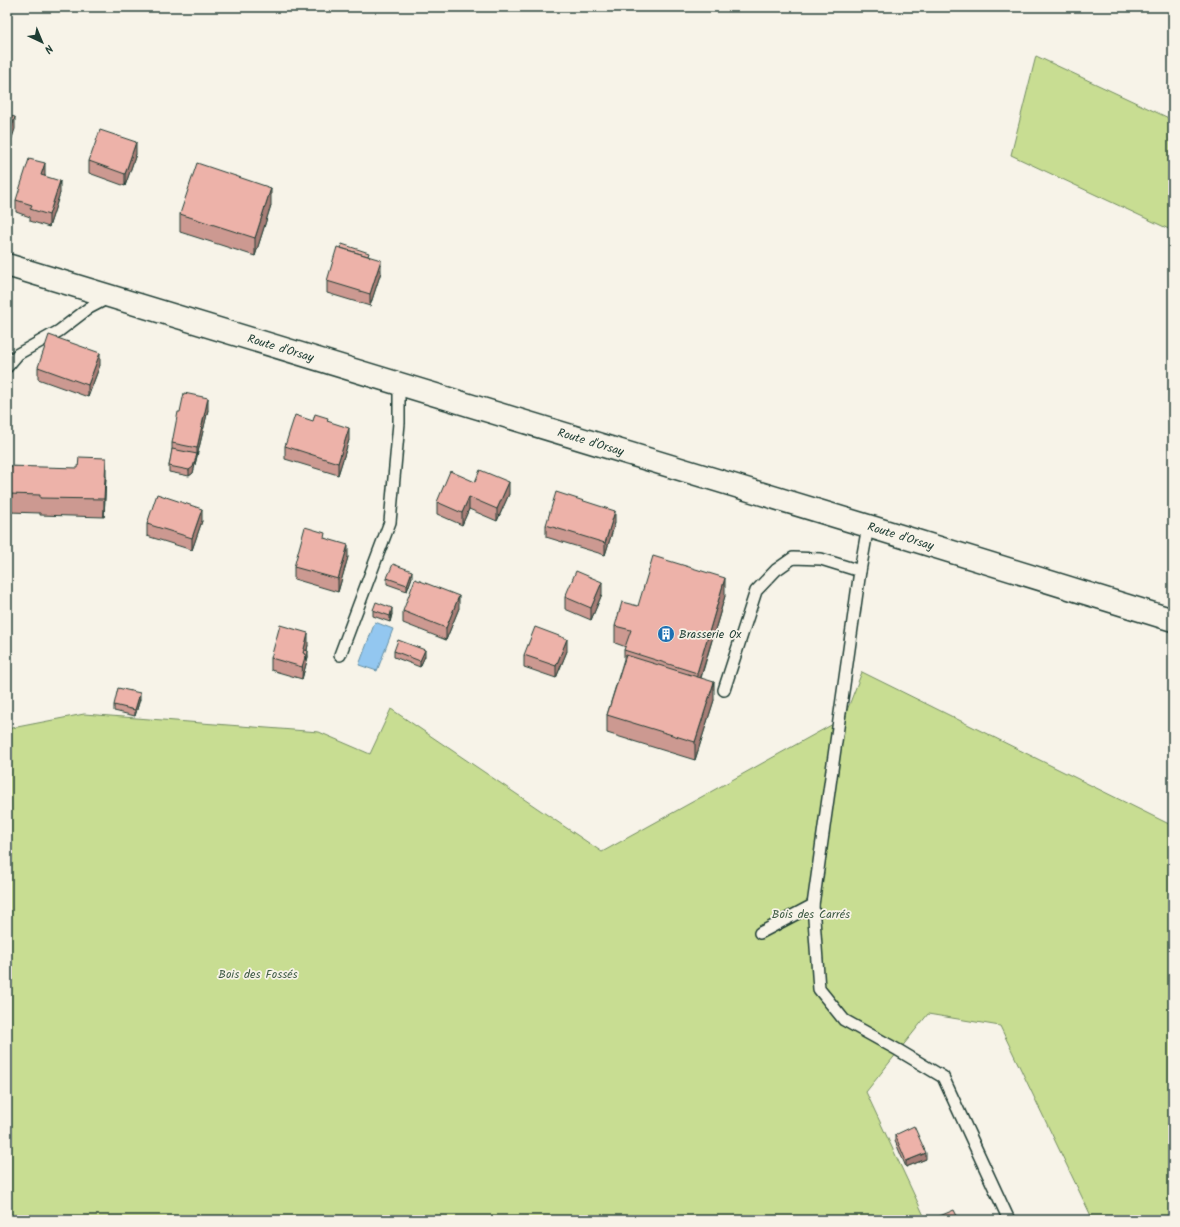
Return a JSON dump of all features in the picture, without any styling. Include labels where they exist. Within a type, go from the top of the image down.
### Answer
[{"type":"main road","name":"Route d'Orsay","points":[[7,265],[1173,620]]},
{"type":"lane","points":[[7,367],[18,354],[59,331],[89,308],[110,296]]},
{"type":"lane","points":[[340,655],[390,522],[399,423],[399,384]]},
{"type":"lane","points":[[868,526],[860,571],[814,905],[819,989],[844,1020],[943,1077],[1009,1220]]},
{"type":"lane","points":[[724,690],[756,591],[776,570],[793,558],[821,560],[860,571]]},
{"type":"lane","points":[[760,933],[814,905]]},
{"type":"green space","points":[[1036,56],[1173,120],[1173,231],[1011,155]]},
{"type":"green space","name":"Bois des Fossés","points":[[862,672],[1173,826],[1173,1220],[1093,1220],[1000,1026],[928,1014],[866,1092],[926,1220],[7,1220],[7,729],[84,714],[319,732],[370,754],[391,709],[602,852],[844,718]]},
{"type":"water","points":[[375,622],[393,629],[377,671],[359,665]]},
{"type":"building","points":[[7,115],[15,117],[7,141]]},
{"type":"building","points":[[100,130],[136,142],[125,174],[89,161]]},
{"type":"building","points":[[29,159],[45,163],[41,175],[60,181],[49,215],[30,209],[32,205],[16,200]]},
{"type":"building","points":[[197,163],[271,188],[255,238],[180,214]]},
{"type":"building","points":[[342,244],[369,253],[368,256],[341,248]]},
{"type":"building","points":[[337,247],[381,260],[370,294],[327,281]]},
{"type":"building","points":[[49,335],[100,353],[88,385],[38,367]]},
{"type":"building","points":[[184,393],[208,398],[197,448],[172,443],[178,412],[180,412]]},
{"type":"building","points":[[315,414],[328,418],[327,421],[349,428],[338,463],[285,446],[295,415],[313,421]]},
{"type":"building","points":[[172,449],[197,454],[193,467],[189,470],[169,466]]},
{"type":"building","points":[[79,457],[106,458],[104,499],[40,498],[40,495],[9,494],[7,492],[7,466],[78,468]]},
{"type":"building","points":[[480,470],[509,482],[497,509],[469,497],[462,513],[437,502],[450,471],[475,482]]},
{"type":"building","points":[[556,492],[615,511],[605,543],[546,525]]},
{"type":"building","points":[[157,494],[202,509],[192,538],[147,524]]},
{"type":"building","points":[[305,527],[325,533],[324,538],[348,545],[338,579],[294,567]]},
{"type":"building","name":"Brasserie Ox","points":[[653,556],[725,578],[697,673],[624,650],[631,630],[615,626],[622,602],[638,606]]},
{"type":"building","points":[[393,564],[412,571],[407,585],[387,578]]},
{"type":"building","points":[[576,571],[602,582],[591,608],[565,597]]},
{"type":"building","points":[[415,579],[459,596],[446,628],[403,611]]},
{"type":"building","points":[[376,602],[392,608],[390,616],[373,610]]},
{"type":"building","points":[[280,625],[308,633],[303,653],[306,654],[302,667],[271,658]]},
{"type":"building","points":[[535,627],[567,639],[556,666],[524,655]]},
{"type":"building","points":[[398,640],[425,650],[420,661],[394,651]]},
{"type":"building","points":[[305,650],[308,651],[306,660],[306,654],[304,653]]},
{"type":"building","points":[[626,655],[714,682],[695,742],[607,715]]},
{"type":"building","points":[[118,688],[140,693],[135,710],[114,705]]},
{"type":"building","points":[[914,1126],[926,1153],[906,1161],[895,1135]]},
{"type":"building","points":[[954,1210],[959,1220],[936,1220],[935,1218]]},
{"type":"place","name":"Brasserie Ox","points":[[666,634]]},
{"type":"park label","name":"Bois des Carrés","points":[[811,914]]}]
